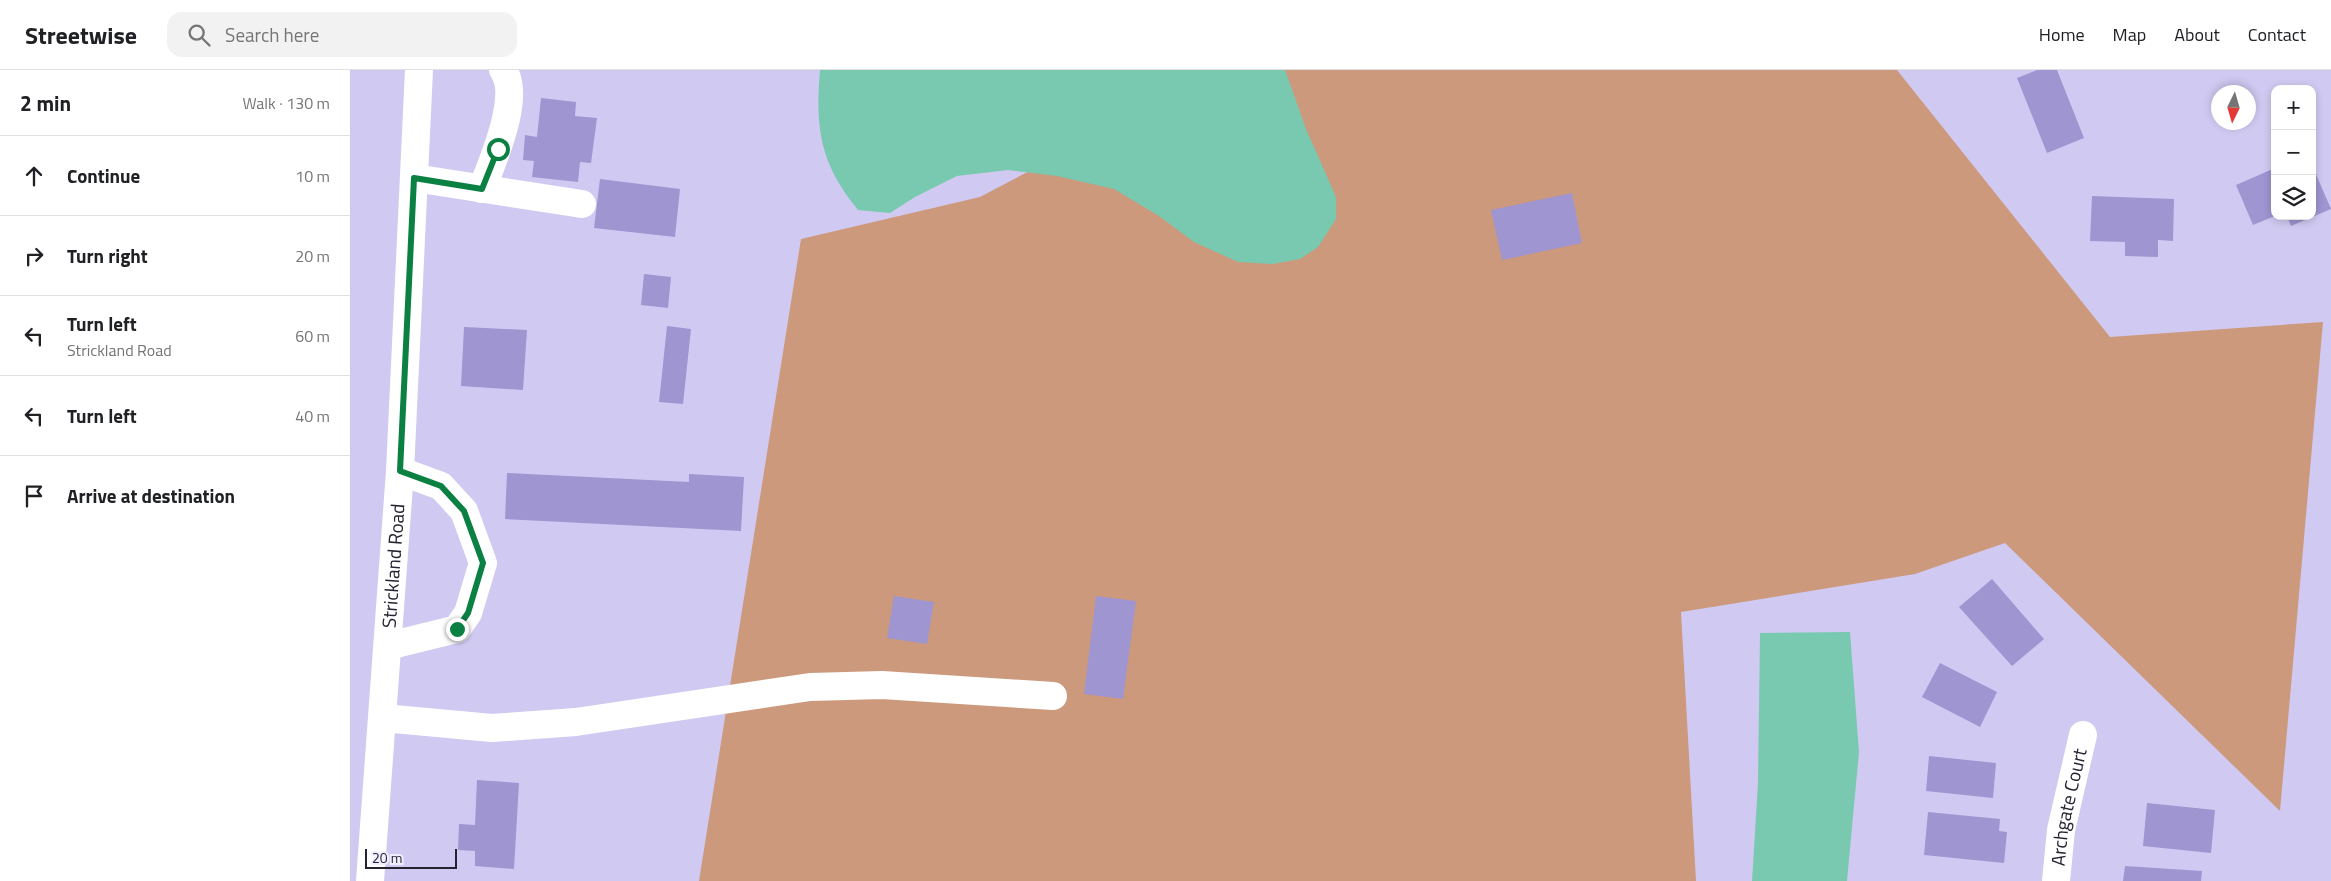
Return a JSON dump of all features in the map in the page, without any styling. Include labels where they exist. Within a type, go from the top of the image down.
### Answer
[{"type":"street","name":"Strickland Road","points":[[370,881],[400,471],[419,70]]},
{"type":"street","points":[[482,189],[498,149],[509,95],[506,75],[503,70]]},
{"type":"street","points":[[414,178],[582,204]]},
{"type":"street","points":[[388,646],[457,629],[468,613],[483,563],[464,511],[441,486],[400,471]]},
{"type":"street","points":[[383,718],[492,728],[576,722],[810,687],[882,685],[1053,696]]},
{"type":"street","name":"Archgate Court","points":[[2056,881],[2061,830],[2083,735]]},
{"type":"shaded area","points":[[820,70],[1285,70],[1306,129],[1336,197],[1336,219],[1318,247],[1300,259],[1273,264],[1238,262],[1194,242],[1159,216],[1114,189],[1057,176],[1008,170],[957,176],[915,197],[890,213],[858,210],[835,177],[823,144],[818,110]]},
{"type":"shaded area","points":[[1121,70],[1897,70],[2110,337],[2323,322],[2280,811],[2005,543],[1915,574],[1681,612],[1696,881],[699,881],[801,239],[980,197],[1121,123]]},
{"type":"shaded area","points":[[1850,632],[1859,752],[1847,881],[1752,881],[1758,783],[1760,633]]},
{"type":"building","points":[[2037,70],[2057,70],[2084,138],[2047,153],[2017,78]]},
{"type":"building","points":[[541,98],[576,102],[575,116],[597,118],[591,163],[580,162],[578,182],[532,177],[534,161],[523,160],[525,135],[537,137]]},
{"type":"building","points":[[2271,170],[2271,218],[2253,225],[2236,185]]},
{"type":"building","points":[[2316,174],[2331,209],[2316,215]]},
{"type":"building","points":[[600,179],[680,189],[675,237],[594,228]]},
{"type":"building","points":[[1572,193],[1582,243],[1502,260],[1491,210]]},
{"type":"building","points":[[2092,196],[2174,199],[2173,241],[2158,240],[2158,257],[2125,256],[2125,242],[2090,241]]},
{"type":"building","points":[[2289,220],[2305,220],[2291,226]]},
{"type":"building","points":[[644,274],[671,277],[668,308],[641,305]]},
{"type":"building","points":[[667,326],[691,329],[683,404],[659,402]]},
{"type":"building","points":[[464,327],[527,330],[523,390],[461,386]]},
{"type":"building","points":[[507,473],[689,482],[689,474],[744,477],[741,531],[505,519]]},
{"type":"building","points":[[1992,579],[2044,639],[2012,666],[1959,607]]},
{"type":"building","points":[[894,596],[934,602],[927,644],[887,638]]},
{"type":"building","points":[[1096,596],[1136,601],[1123,699],[1084,694]]},
{"type":"building","points":[[1940,663],[1997,692],[1980,727],[1922,697]]},
{"type":"building","points":[[1929,756],[1996,763],[1993,798],[1926,791]]},
{"type":"building","points":[[477,780],[519,783],[514,869],[475,866],[475,851],[458,850],[459,824],[475,825]]},
{"type":"building","points":[[2147,803],[2215,810],[2211,853],[2143,846]]},
{"type":"building","points":[[1928,812],[2000,819],[1999,831],[2007,832],[2004,863],[1924,855]]},
{"type":"building","points":[[2125,866],[2202,871],[2201,881],[2123,881]]},
{"type":"route","points":[[457,629],[468,613],[483,563],[464,511],[441,486],[400,471],[414,178],[482,189],[498,149]]}]
